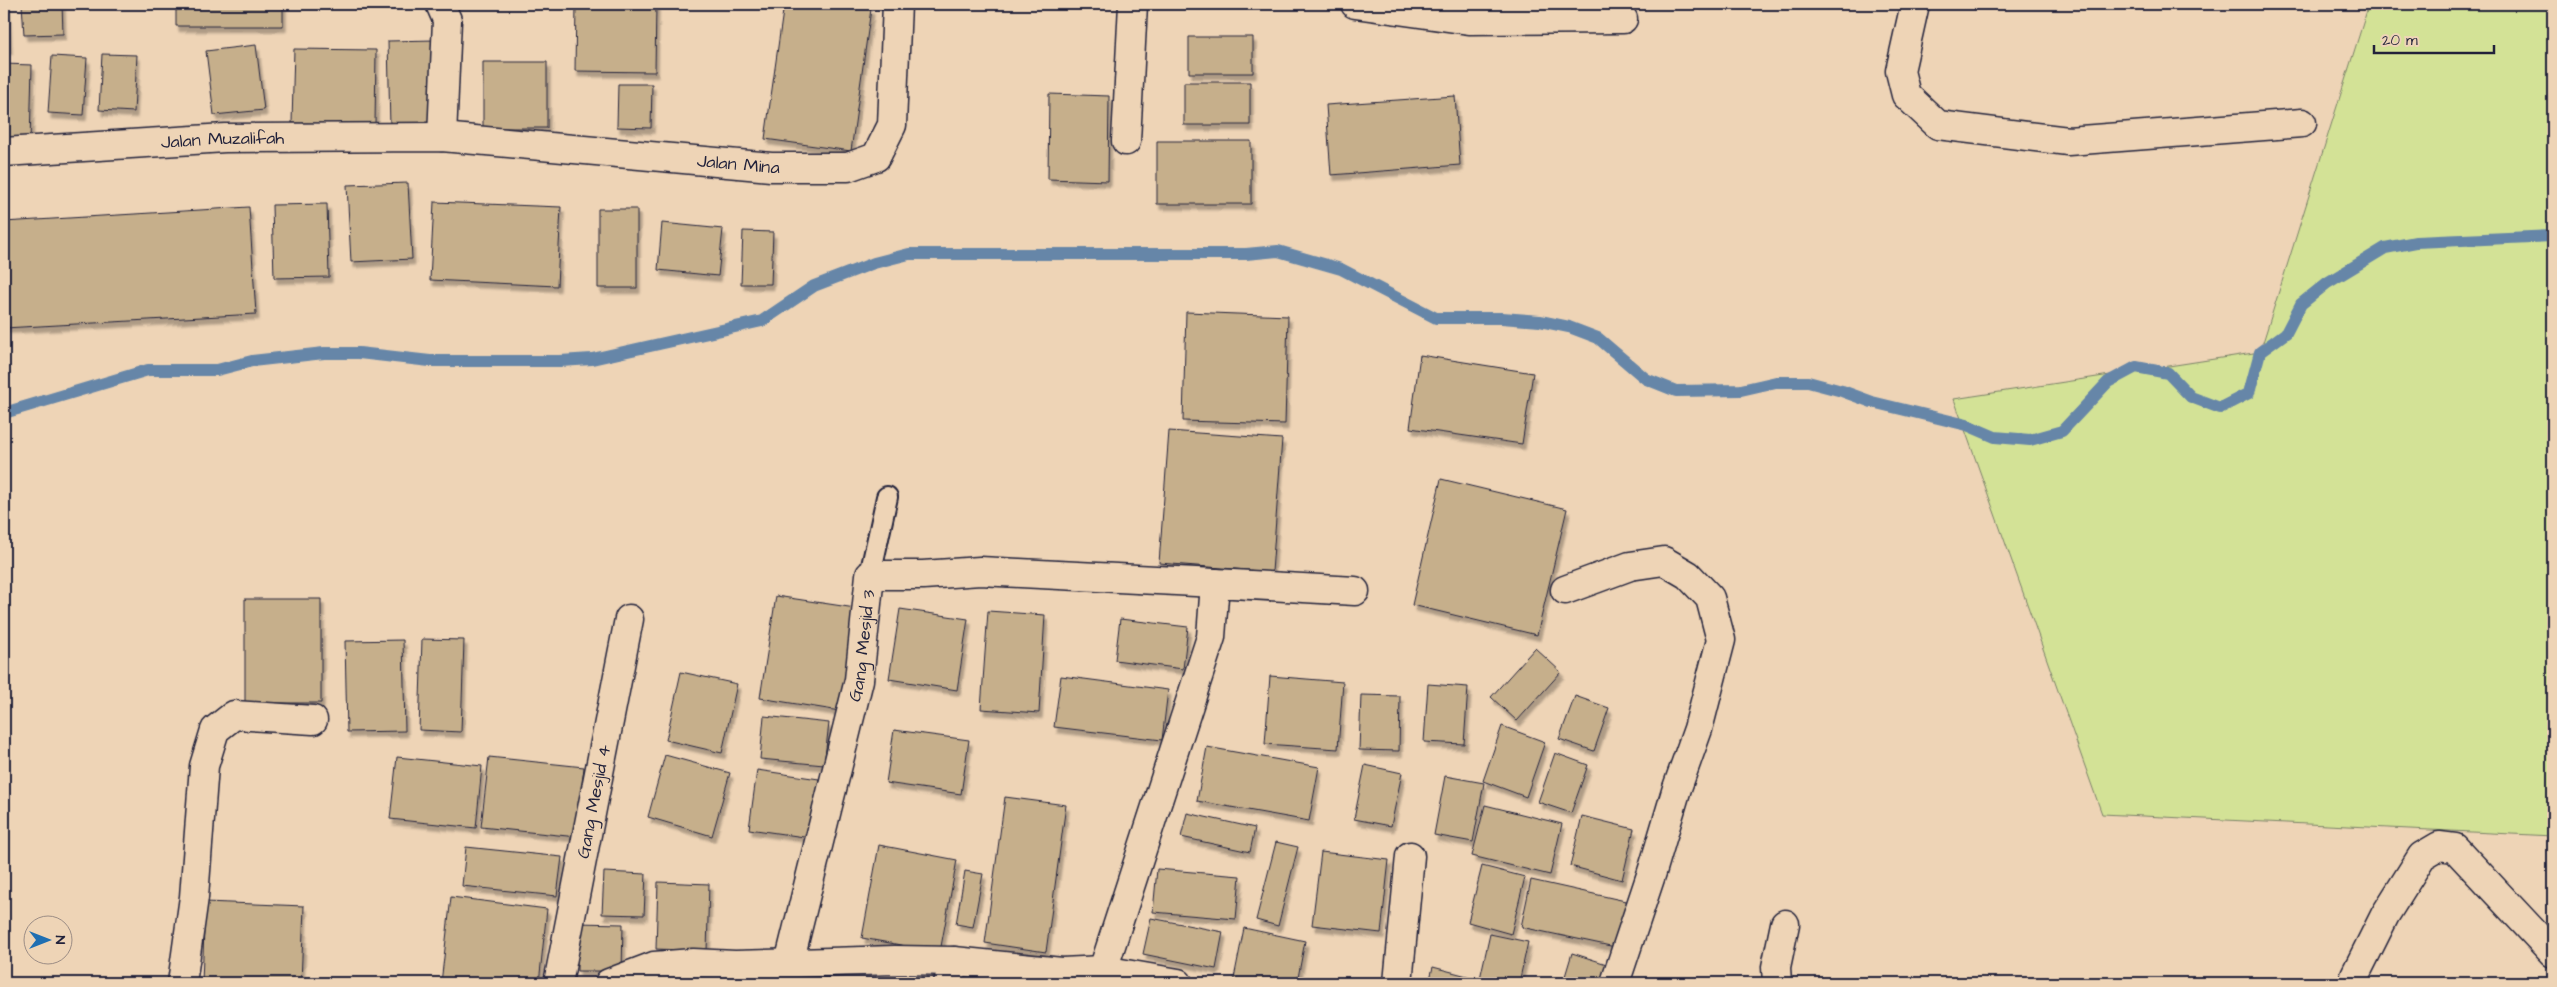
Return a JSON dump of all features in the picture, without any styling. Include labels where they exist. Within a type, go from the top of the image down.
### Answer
[{"type":"street","name":"Jalan Mina","points":[[442,138],[771,167],[848,167],[876,157],[892,126],[897,4]]},
{"type":"street","points":[[1126,141],[1133,4]]},
{"type":"street","points":[[1355,4],[1469,20],[1623,19]]},
{"type":"street","points":[[1915,4],[1900,71],[1906,95],[1938,126],[2068,141],[2302,124]]},
{"type":"street","points":[[442,138],[449,9]]},
{"type":"street","name":"Jalan Muzalifah","points":[[4,152],[225,138],[442,138]]},
{"type":"street","points":[[1565,590],[1630,566],[1664,561],[1688,575],[1710,598],[1722,640],[1698,729],[1677,788],[1652,872],[1615,983]]},
{"type":"street","name":"Gang Mesjid 3","points":[[789,963],[859,680],[870,575],[923,575],[980,571],[1355,591]]},
{"type":"street","points":[[1104,970],[1211,637],[1215,583]]},
{"type":"street","name":"Gang Mesjid 4","points":[[558,983],[629,619]]},
{"type":"street","points":[[182,983],[194,897],[204,766],[215,730],[234,715],[313,720]]},
{"type":"street","points":[[2354,983],[2355,975],[2390,906],[2422,856],[2438,846],[2455,848],[2553,953]]},
{"type":"street","points":[[1398,983],[1410,856]]},
{"type":"street","points":[[1777,983],[1776,968],[1785,924]]},
{"type":"street","points":[[609,983],[654,966],[694,963],[735,966],[789,963],[951,972],[1104,970],[1178,983]]},
{"type":"lane","points":[[870,575],[887,497]]},
{"type":"green space","points":[[2369,4],[2553,4],[2553,836],[2102,814],[1954,399],[2260,352]]},
{"type":"building","points":[[4,4],[7,4],[9,49],[4,49]]},
{"type":"building","points":[[22,4],[62,4],[63,34],[24,35]]},
{"type":"building","points":[[176,4],[283,4],[283,26],[176,26]]},
{"type":"building","points":[[576,4],[656,4],[655,72],[575,71]]},
{"type":"building","points":[[784,4],[834,4],[871,9],[851,151],[765,139]]},
{"type":"building","points":[[1468,4],[1499,4],[1500,6],[1468,7]]},
{"type":"building","points":[[1189,37],[1253,37],[1253,73],[1189,73]]},
{"type":"building","points":[[435,40],[436,125],[390,127],[388,41]]},
{"type":"building","points":[[256,45],[264,110],[214,115],[206,51]]},
{"type":"building","points":[[294,49],[376,50],[375,125],[292,123]]},
{"type":"building","points":[[102,54],[137,55],[134,112],[99,110]]},
{"type":"building","points":[[52,56],[87,58],[83,115],[48,113]]},
{"type":"building","points":[[483,62],[547,62],[547,128],[483,128]]},
{"type":"building","points":[[4,64],[32,65],[30,143],[4,143]]},
{"type":"building","points":[[1184,82],[1250,82],[1250,125],[1184,125]]},
{"type":"building","points":[[618,84],[652,84],[651,128],[617,127]]},
{"type":"building","points":[[1049,94],[1109,96],[1108,181],[1048,179]]},
{"type":"building","points":[[1455,96],[1460,165],[1331,175],[1326,105]]},
{"type":"building","points":[[1157,141],[1251,141],[1251,204],[1157,204]]},
{"type":"building","points":[[408,183],[412,259],[351,262],[347,185]]},
{"type":"building","points":[[434,202],[561,207],[557,286],[430,280]]},
{"type":"building","points":[[327,204],[329,277],[274,278],[272,205]]},
{"type":"building","points":[[249,207],[256,314],[4,328],[4,222]]},
{"type":"building","points":[[598,209],[637,209],[637,288],[598,288]]},
{"type":"building","points":[[662,223],[723,229],[718,276],[658,270]]},
{"type":"building","points":[[743,231],[773,232],[771,284],[741,284]]},
{"type":"building","points":[[1186,312],[1288,316],[1285,424],[1183,421]]},
{"type":"building","points":[[1420,355],[1533,373],[1522,444],[1410,428]]},
{"type":"building","points":[[1169,431],[1282,439],[1272,572],[1159,563]]},
{"type":"building","points":[[1441,479],[1567,509],[1537,635],[1412,605]]},
{"type":"building","points":[[776,596],[862,609],[846,712],[760,698]]},
{"type":"building","points":[[245,599],[321,599],[321,703],[245,703]]},
{"type":"building","points":[[900,609],[968,619],[957,690],[889,679]]},
{"type":"building","points":[[988,611],[1045,615],[1039,713],[981,709]]},
{"type":"building","points":[[1120,619],[1188,627],[1183,669],[1115,660]]},
{"type":"building","points":[[422,639],[464,640],[461,732],[419,730]]},
{"type":"building","points":[[403,640],[405,731],[347,732],[345,641]]},
{"type":"building","points":[[1535,648],[1561,672],[1517,721],[1491,697]]},
{"type":"building","points":[[681,672],[737,684],[722,753],[666,740]]},
{"type":"building","points":[[1061,676],[1168,690],[1162,740],[1054,727]]},
{"type":"building","points":[[1270,676],[1343,682],[1338,749],[1265,744]]},
{"type":"building","points":[[1428,684],[1468,687],[1464,744],[1424,742]]},
{"type":"building","points":[[1361,695],[1400,696],[1399,751],[1359,750]]},
{"type":"building","points":[[1575,696],[1609,708],[1594,751],[1559,739]]},
{"type":"building","points":[[764,716],[829,723],[824,765],[760,759]]},
{"type":"building","points":[[1502,726],[1545,742],[1526,797],[1483,781]]},
{"type":"building","points":[[894,730],[969,740],[961,794],[886,783]]},
{"type":"building","points":[[1207,747],[1319,767],[1309,821],[1197,801]]},
{"type":"building","points":[[1555,753],[1588,765],[1571,813],[1538,802]]},
{"type":"building","points":[[665,755],[730,773],[712,836],[648,817]]},
{"type":"building","points":[[397,757],[482,766],[476,828],[390,819]]},
{"type":"building","points":[[489,757],[584,767],[577,837],[481,827]]},
{"type":"building","points":[[1365,765],[1402,773],[1391,826],[1354,819]]},
{"type":"building","points":[[757,770],[819,779],[811,838],[749,829]]},
{"type":"building","points":[[1445,776],[1484,783],[1473,842],[1434,835]]},
{"type":"building","points":[[1005,797],[1066,805],[1046,952],[985,943]]},
{"type":"building","points":[[1485,805],[1562,824],[1550,875],[1472,856]]},
{"type":"building","points":[[1187,813],[1255,828],[1250,852],[1181,837]]},
{"type":"building","points":[[1582,816],[1634,829],[1622,880],[1570,866]]},
{"type":"building","points":[[1276,842],[1298,847],[1278,926],[1256,920]]},
{"type":"building","points":[[879,845],[957,860],[940,952],[862,938]]},
{"type":"building","points":[[466,847],[562,857],[557,896],[462,886]]},
{"type":"building","points":[[1321,852],[1389,860],[1381,933],[1312,925]]},
{"type":"building","points":[[1482,866],[1525,877],[1511,934],[1468,922]]},
{"type":"building","points":[[1157,869],[1240,876],[1236,919],[1153,912]]},
{"type":"building","points":[[965,871],[983,874],[973,927],[956,924]]},
{"type":"building","points":[[604,872],[646,874],[644,915],[602,914]]},
{"type":"building","points":[[1531,880],[1630,902],[1620,948],[1521,927]]},
{"type":"building","points":[[658,882],[709,884],[707,951],[656,949]]},
{"type":"building","points":[[451,897],[547,909],[539,983],[441,983]]},
{"type":"building","points":[[205,902],[304,906],[301,983],[202,983]]},
{"type":"building","points":[[1151,918],[1223,932],[1216,969],[1143,954]]},
{"type":"building","points":[[577,923],[623,924],[622,971],[577,971]]},
{"type":"building","points":[[1244,928],[1305,941],[1297,983],[1233,983]]},
{"type":"building","points":[[1490,934],[1528,942],[1519,983],[1479,983]]},
{"type":"building","points":[[1572,953],[1616,967],[1611,983],[1563,983]]},
{"type":"building","points":[[1433,967],[1471,977],[1469,983],[1429,983]]},
{"type":"waterway","points":[[4,413],[148,370],[217,370],[252,361],[324,353],[359,353],[430,361],[560,361],[592,359],[762,321],[814,286],[874,263],[909,254],[1246,254],[1278,251],[1341,269],[1436,318],[1502,318],[1540,321],[1569,327],[1598,338],[1646,379],[1676,391],[1741,390],[1776,382],[1808,382],[1842,391],[1872,402],[1967,425],[1995,437],[2030,440],[2062,431],[2108,382],[2136,367],[2168,373],[2191,397],[2220,408],[2249,393],[2260,352],[2286,333],[2301,304],[2327,283],[2385,248],[2416,242],[2553,236]]}]
